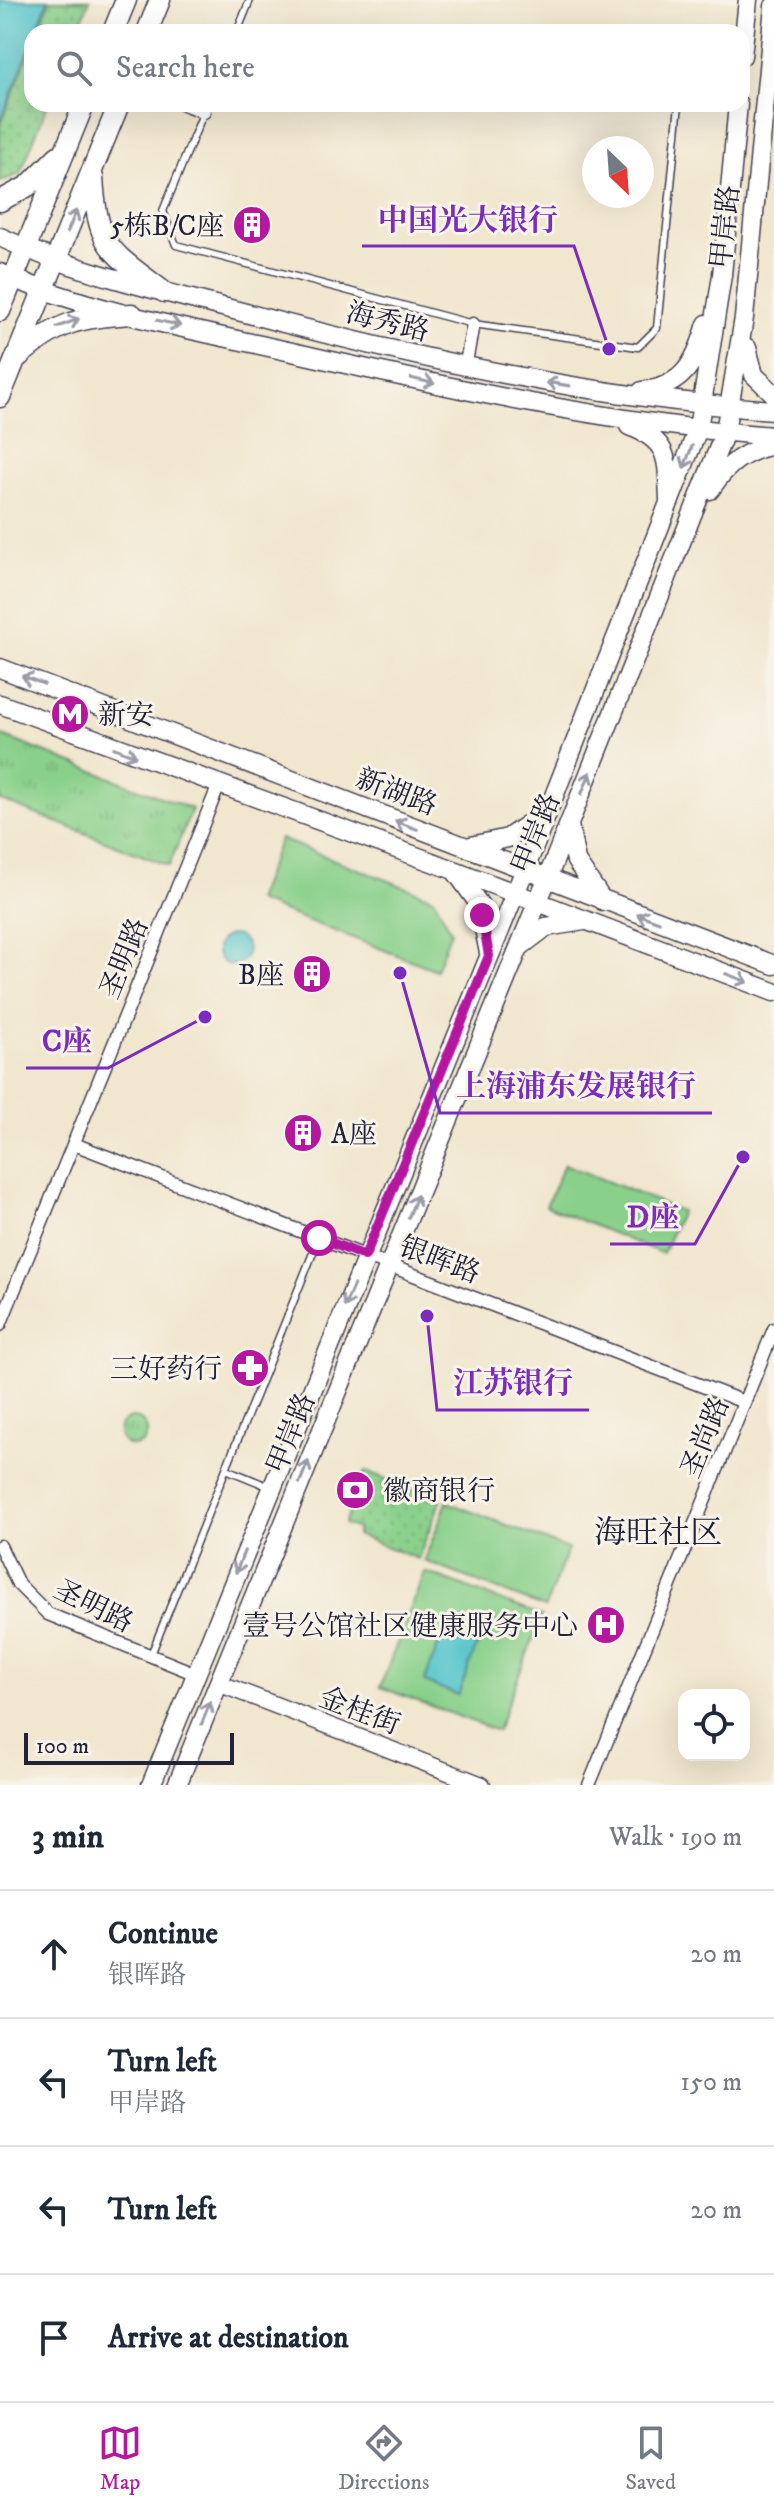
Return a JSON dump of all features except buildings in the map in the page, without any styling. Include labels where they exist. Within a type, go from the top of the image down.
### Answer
[{"type":"main road","points":[[116,24],[126,0]]},
{"type":"main road","points":[[150,24],[160,0]]},
{"type":"main road","points":[[745,24],[748,0]]},
{"type":"main road","name":"甲岸路","points":[[177,1784],[609,727],[725,432],[732,406],[744,318],[771,74],[773,16]]},
{"type":"main road","points":[[0,311],[7,276],[25,249],[81,112]]},
{"type":"main road","points":[[0,397],[116,112]]},
{"type":"main road","name":"甲岸路","points":[[155,1781],[270,1487],[549,809],[698,429],[705,403],[722,275],[737,112]]},
{"type":"main road","points":[[0,201],[28,186],[67,147]]},
{"type":"main road","points":[[93,172],[95,210],[104,240],[123,263],[164,292]]},
{"type":"main road","name":"海秀路","points":[[0,237],[56,260],[164,292],[465,368],[613,393],[774,410]]},
{"type":"main road","points":[[613,393],[663,387],[689,369],[700,348],[722,275]]},
{"type":"main road","name":"海秀路","points":[[7,276],[132,314],[461,390],[592,414],[774,436]]},
{"type":"main road","points":[[15,359],[39,338],[71,321],[132,314]]},
{"type":"main road","points":[[744,318],[750,367],[758,382],[774,394]]},
{"type":"main road","points":[[592,414],[645,432],[658,442],[667,466],[669,507]]},
{"type":"main road","points":[[694,516],[733,461],[752,451],[774,445]]},
{"type":"main road","name":"新湖路","points":[[0,668],[774,965]]},
{"type":"main road","name":"新湖路","points":[[0,704],[218,787],[538,901],[774,992]]},
{"type":"main road","points":[[584,720],[586,730],[592,735],[603,734],[609,727]]},
{"type":"main road","points":[[464,847],[508,838],[549,809]]},
{"type":"main road","points":[[569,824],[576,861],[603,901]]},
{"type":"main road","points":[[454,870],[479,904],[489,956]]},
{"type":"main road","points":[[516,955],[533,933],[546,927],[574,920],[591,921]]},
{"type":"main road","points":[[701,964],[695,960],[694,948],[699,942],[711,941]]},
{"type":"street","points":[[465,368],[473,324]]},
{"type":"street","name":"圣明路","points":[[0,1325],[218,787]]},
{"type":"street","name":"银晖路","points":[[74,1144],[744,1402]]},
{"type":"street","name":"圣尚路","points":[[589,1785],[774,1329]]},
{"type":"street","name":"圣明路","points":[[0,1546],[18,1584],[39,1608],[69,1625],[196,1674]]},
{"type":"street","name":"金桂街","points":[[218,1683],[482,1785]]},
{"type":"lane","points":[[240,24],[250,0]]},
{"type":"lane","points":[[204,112],[163,211],[176,245],[473,324],[638,347],[657,328],[678,112]]},
{"type":"lane","points":[[150,1657],[319,1238]]},
{"type":"lane","points":[[226,1469],[270,1487]]},
{"type":"green space","points":[[50,0],[90,0],[80,24],[40,24]]},
{"type":"green space","points":[[24,65],[24,112],[45,112],[20,174],[0,182],[0,126]]},
{"type":"green space","points":[[0,735],[192,809],[169,866],[0,800]]},
{"type":"green space","points":[[280,839],[434,898],[451,931],[436,970],[256,901]]},
{"type":"green space","points":[[564,1164],[681,1211],[663,1254],[546,1206]]},
{"type":"green space","points":[[133,1418],[143,1422],[147,1432],[143,1442],[133,1446],[123,1442],[119,1432],[123,1422]]},
{"type":"green space","points":[[365,1471],[441,1500],[418,1559],[356,1535],[358,1529],[344,1524]]},
{"type":"green space","points":[[447,1502],[568,1549],[545,1608],[424,1561]]},
{"type":"green space","points":[[425,1572],[542,1616],[497,1731],[380,1687]]},
{"type":"water","points":[[0,0],[48,0],[39,24],[24,24],[24,62],[0,122]]},
{"type":"water","points":[[232,935],[243,939],[247,950],[243,961],[232,965],[221,961],[217,950],[221,939]]},
{"type":"water","points":[[447,1623],[481,1635],[458,1695],[424,1682]]},
{"type":"place","name":"5栋B/C座","points":[[252,225]]},
{"type":"place","name":"中国光大银行","points":[[609,349]]},
{"type":"place","name":"新安","points":[[70,714]]},
{"type":"place","name":"上海浦东发展银行","points":[[400,973]]},
{"type":"place","name":"B座","points":[[312,974]]},
{"type":"place","name":"C座","points":[[205,1017]]},
{"type":"place","name":"A座","points":[[303,1133]]},
{"type":"place","name":"D座","points":[[743,1157]]},
{"type":"place","name":"江苏银行","points":[[427,1316]]},
{"type":"place","name":"三好药行","points":[[250,1368]]},
{"type":"place","name":"徽商银行","points":[[355,1490]]},
{"type":"place","name":"壹号公馆社区健康服务中心","points":[[606,1625]]},
{"type":"district","name":"海旺社区","points":[[658,1532]]},
{"type":"route","points":[[319,1238],[365,1256],[489,956],[482,915]]}]
